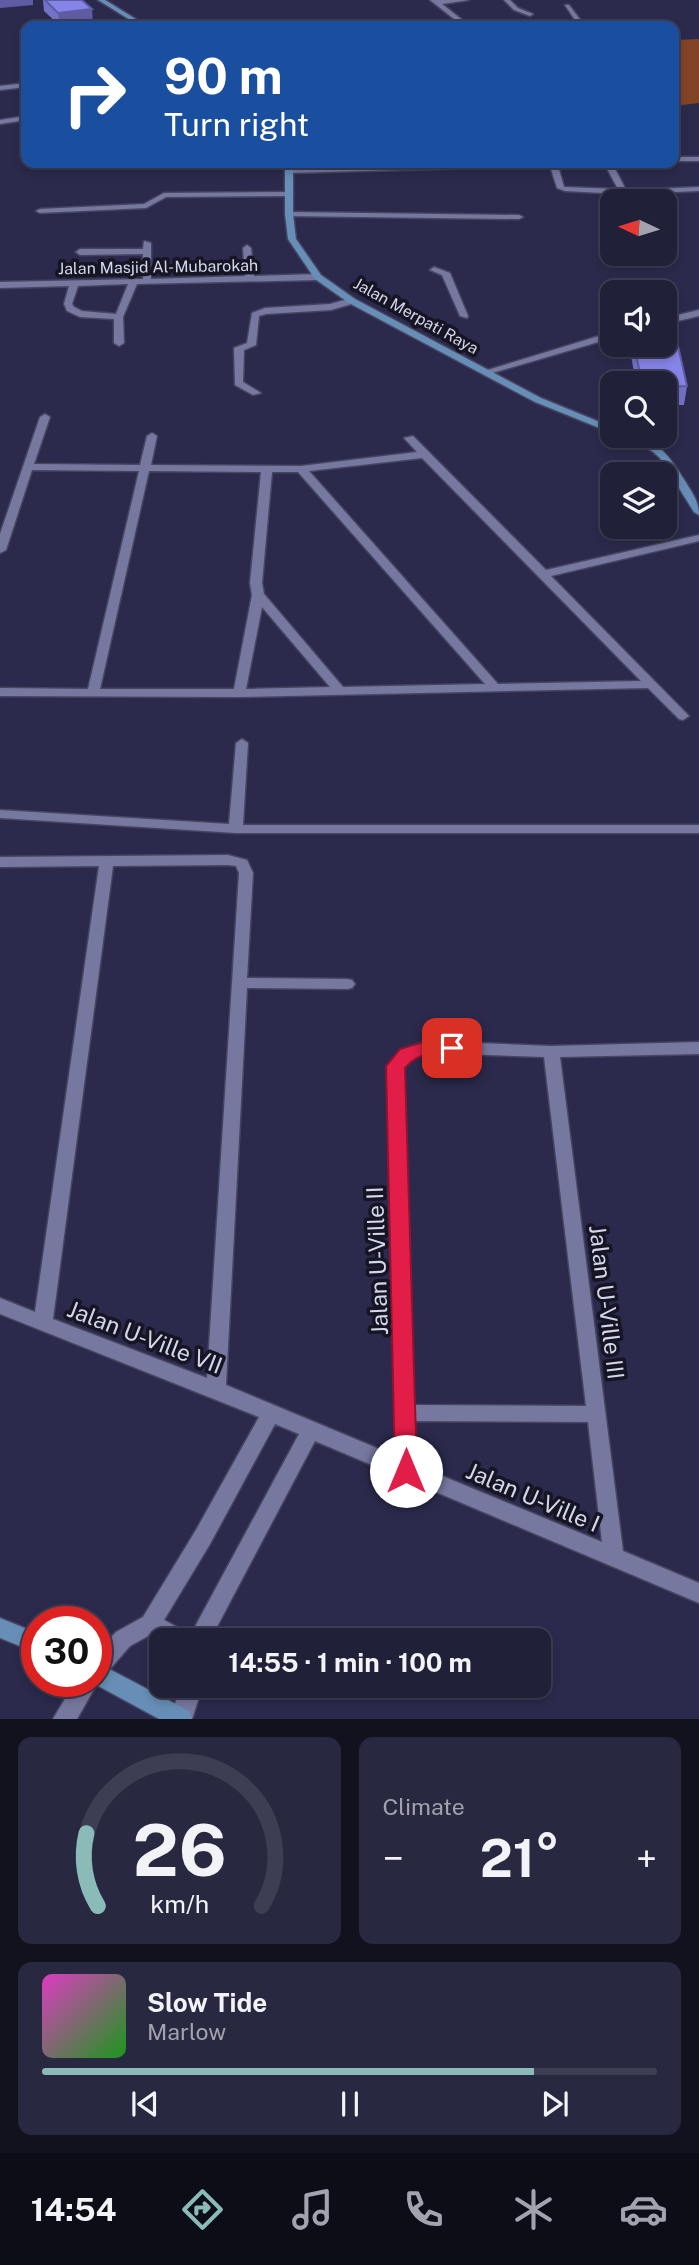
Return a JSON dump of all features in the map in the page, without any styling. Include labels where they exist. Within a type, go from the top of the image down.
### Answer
[{"type":"main road","points":[[101,0],[136,21]]},
{"type":"main road","name":"Jalan Merpati Raya","points":[[289,168],[292,239],[318,277],[352,300],[538,400],[600,425]]},
{"type":"main road","points":[[654,448],[664,456],[699,512]]},
{"type":"main road","points":[[0,1628],[21,1637]]},
{"type":"main road","points":[[112,1680],[181,1719]]},
{"type":"street","points":[[435,2],[466,0]]},
{"type":"street","points":[[507,0],[516,9],[530,14]]},
{"type":"street","points":[[435,2],[460,21]]},
{"type":"street","points":[[567,6],[578,21]]},
{"type":"street","points":[[0,88],[21,86]]},
{"type":"street","points":[[2,122],[21,119]]},
{"type":"street","points":[[679,159],[699,159]]},
{"type":"street","points":[[555,168],[561,188],[600,190]]},
{"type":"street","points":[[611,168],[622,189]]},
{"type":"street","points":[[677,190],[699,189]]},
{"type":"street","points":[[40,211],[146,206],[164,195],[290,194]]},
{"type":"street","points":[[289,214],[519,217]]},
{"type":"street","points":[[80,252],[147,246],[147,280]]},
{"type":"street","points":[[247,248],[250,279]]},
{"type":"street","points":[[434,270],[446,273],[464,316]]},
{"type":"street","name":"Jalan Masjid Al-Mubarokah","points":[[0,285],[318,277]]},
{"type":"street","points":[[119,343],[119,317],[134,281]]},
{"type":"street","points":[[74,283],[68,304],[70,309],[80,314],[119,317]]},
{"type":"street","points":[[256,393],[238,383],[239,348],[251,345],[255,315],[265,311],[331,307],[352,300]]},
{"type":"street","points":[[677,318],[699,313]]},
{"type":"street","points":[[486,372],[600,339]]},
{"type":"street","points":[[0,550],[45,417]]},
{"type":"street","points":[[93,692],[152,436]]},
{"type":"street","points":[[410,438],[683,716]]},
{"type":"street","points":[[28,467],[301,469],[426,454]]},
{"type":"street","points":[[239,693],[258,595],[256,583],[267,468]]},
{"type":"street","points":[[301,469],[494,687]]},
{"type":"street","points":[[543,574],[699,538]]},
{"type":"street","points":[[258,595],[340,691]]},
{"type":"street","points":[[0,692],[239,693],[651,684]]},
{"type":"street","points":[[236,829],[242,743]]},
{"type":"street","points":[[0,814],[236,829],[699,829]]},
{"type":"street","points":[[0,862],[228,860],[242,863],[246,873],[216,1390]]},
{"type":"street","points":[[43,1323],[107,861]]},
{"type":"street","points":[[240,983],[347,984]]},
{"type":"street","name":"Jalan U-Ville II","points":[[406,1471],[396,1066],[407,1054],[427,1047],[551,1052]]},
{"type":"street","points":[[551,1052],[699,1048]]},
{"type":"street","name":"Jalan U-Ville III","points":[[551,1052],[614,1558]]},
{"type":"street","name":"Jalan U-Ville VII","points":[[0,1306],[271,1414]]},
{"type":"street","points":[[405,1413],[596,1414]]},
{"type":"street","points":[[112,1652],[123,1639],[150,1624],[203,1537],[271,1414]]},
{"type":"street","name":"Jalan U-Ville I","points":[[271,1414],[699,1593]]},
{"type":"street","points":[[205,1628],[310,1431]]},
{"type":"street","points":[[150,1624],[158,1628]]},
{"type":"street","points":[[64,1719],[78,1697]]},
{"type":"street","points":[[181,1719],[188,1698]]},
{"type":"shaded area","points":[[699,39],[699,103],[679,105],[679,40]]},
{"type":"building","points":[[45,0],[82,0],[92,9],[58,13]]},
{"type":"building","points":[[677,341],[687,386],[677,386],[677,371],[639,371],[637,357],[677,357]]},
{"type":"route","points":[[406,1471],[396,1066],[407,1054],[427,1047],[452,1048]]}]
